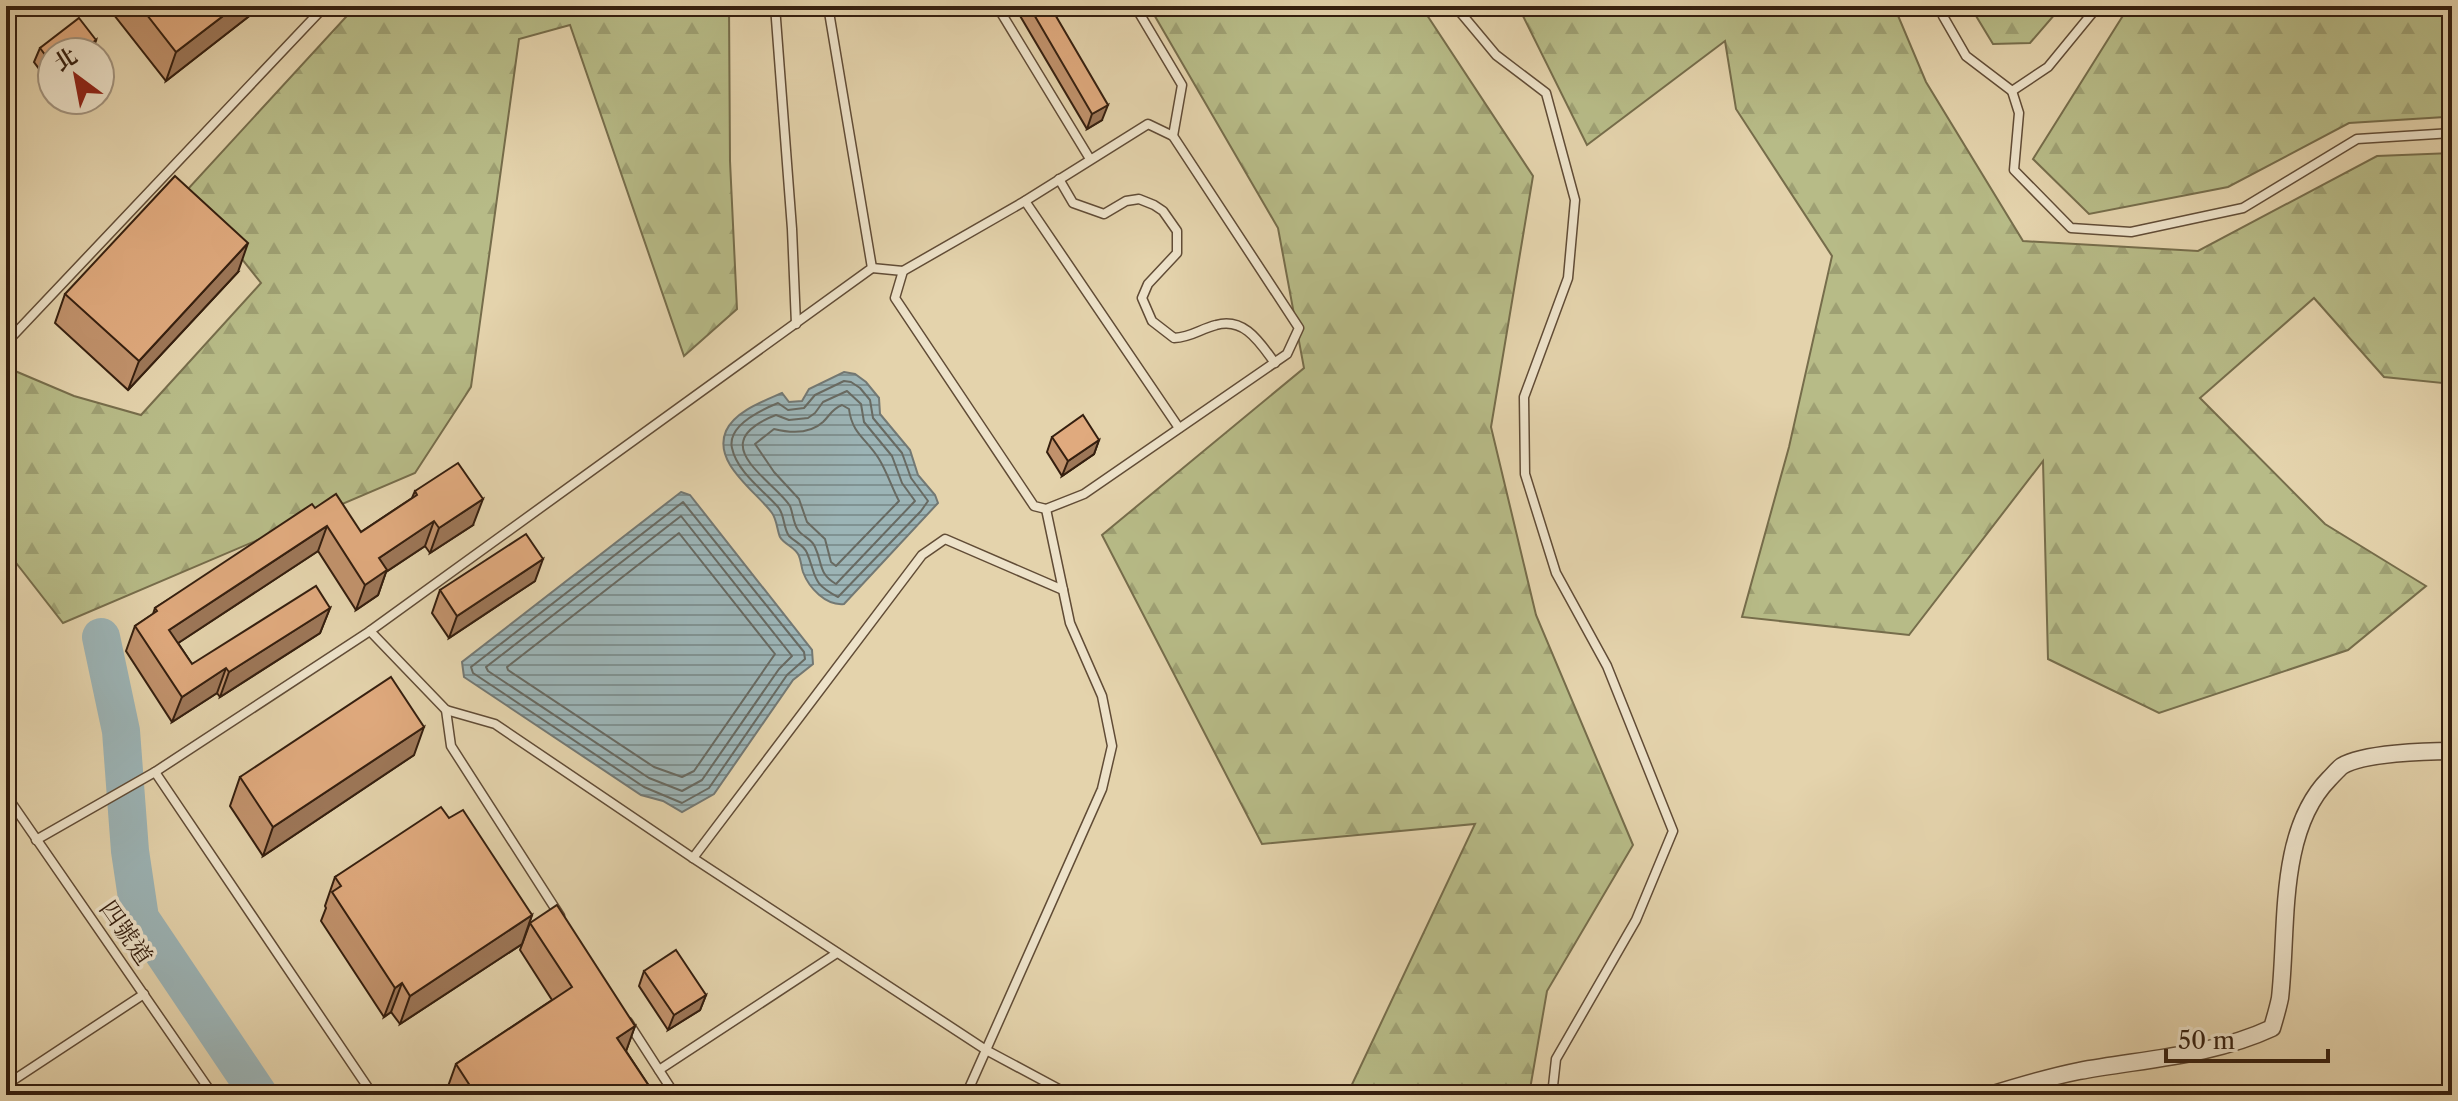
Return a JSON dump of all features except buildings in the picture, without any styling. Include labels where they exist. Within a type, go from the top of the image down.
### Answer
[{"type":"street","points":[[1990,1095],[2078,1072],[2172,1057],[2272,1028],[2279,1000],[2290,872],[2301,823],[2320,789],[2343,765],[2378,756],[2452,751]]},
{"type":"lane","points":[[6,343],[325,6]]},
{"type":"lane","points":[[775,6],[796,324]]},
{"type":"lane","points":[[828,6],[872,268]]},
{"type":"lane","points":[[997,6],[1090,159]]},
{"type":"lane","points":[[1135,6],[1182,85],[1173,136]]},
{"type":"lane","points":[[1455,6],[1496,55],[1546,93],[1575,200],[1568,278],[1524,397],[1525,474],[1556,573],[1607,666],[1673,831],[1636,920],[1556,1059],[1553,1094]]},
{"type":"lane","points":[[1942,6],[1943,16],[1966,56],[2012,91],[2019,113],[2014,170],[2071,228],[2131,232],[2243,208],[2357,139],[2452,133]]},
{"type":"lane","points":[[2012,91],[2048,67],[2098,6]]},
{"type":"lane","points":[[36,840],[155,772],[370,631],[872,268],[903,271],[1025,201],[1148,124],[1173,136],[1299,328],[1287,354],[1275,363],[1084,494],[1046,509],[1034,506],[895,298],[903,271]]},
{"type":"lane","points":[[1059,179],[1073,203],[1104,214],[1126,201],[1139,199],[1163,211],[1177,231],[1177,253],[1148,284],[1142,298],[1152,321],[1174,338],[1189,337],[1216,325],[1233,323],[1252,332],[1275,363]]},
{"type":"lane","points":[[1025,201],[1179,428]]},
{"type":"lane","points":[[966,1095],[1102,789],[1112,746],[1102,696],[1070,623],[1046,509]]},
{"type":"lane","points":[[693,858],[922,555],[945,539],[1063,590]]},
{"type":"lane","points":[[370,631],[446,710],[495,724],[986,1050],[1070,1095]]},
{"type":"lane","points":[[446,710],[451,746],[568,927]]},
{"type":"lane","points":[[155,772],[373,1095]]},
{"type":"lane","name":"四號道","points":[[6,795],[213,1095]]},
{"type":"lane","points":[[659,1070],[837,953]]},
{"type":"lane","points":[[6,1085],[144,994]]},
{"type":"lane","points":[[626,1018],[675,1095]]},
{"type":"green space","points":[[356,6],[729,6],[730,161],[737,309],[684,356],[570,25],[519,39],[471,387],[415,473],[63,623],[6,550],[6,377],[15,371],[74,396],[141,415],[261,283],[187,190]]},
{"type":"green space","points":[[1149,6],[1421,6],[1533,176],[1491,427],[1536,615],[1633,845],[1547,991],[1529,1095],[1347,1095],[1475,824],[1262,844],[1102,535],[1304,368],[1278,228]]},
{"type":"green space","points":[[1518,6],[1894,6],[1926,82],[2023,241],[2198,251],[2377,156],[2452,153],[2452,384],[2384,377],[2314,298],[2200,398],[2325,524],[2426,586],[2348,650],[2159,713],[2048,659],[2043,461],[1909,635],[1742,617],[1789,447],[1832,256],[1736,109],[1725,41],[1587,145]]},
{"type":"green space","points":[[1970,6],[2062,6],[2030,43],[1993,44]]},
{"type":"green space","points":[[2129,6],[2452,6],[2452,113],[2445,117],[2349,123],[2228,187],[2089,214],[2033,159]]},
{"type":"water","points":[[844,372],[855,374],[866,382],[879,398],[880,414],[910,450],[918,475],[938,503],[844,604],[837,604],[819,595],[809,584],[798,554],[780,537],[772,513],[730,465],[723,443],[730,424],[751,408],[782,393],[789,402],[802,401],[809,389]]},
{"type":"water","points":[[681,492],[690,495],[812,650],[813,664],[793,680],[714,794],[682,812],[663,801],[641,795],[464,677],[462,662]]},
{"type":"waterway","points":[[101,637],[121,731],[130,851],[140,918],[259,1095]]}]
